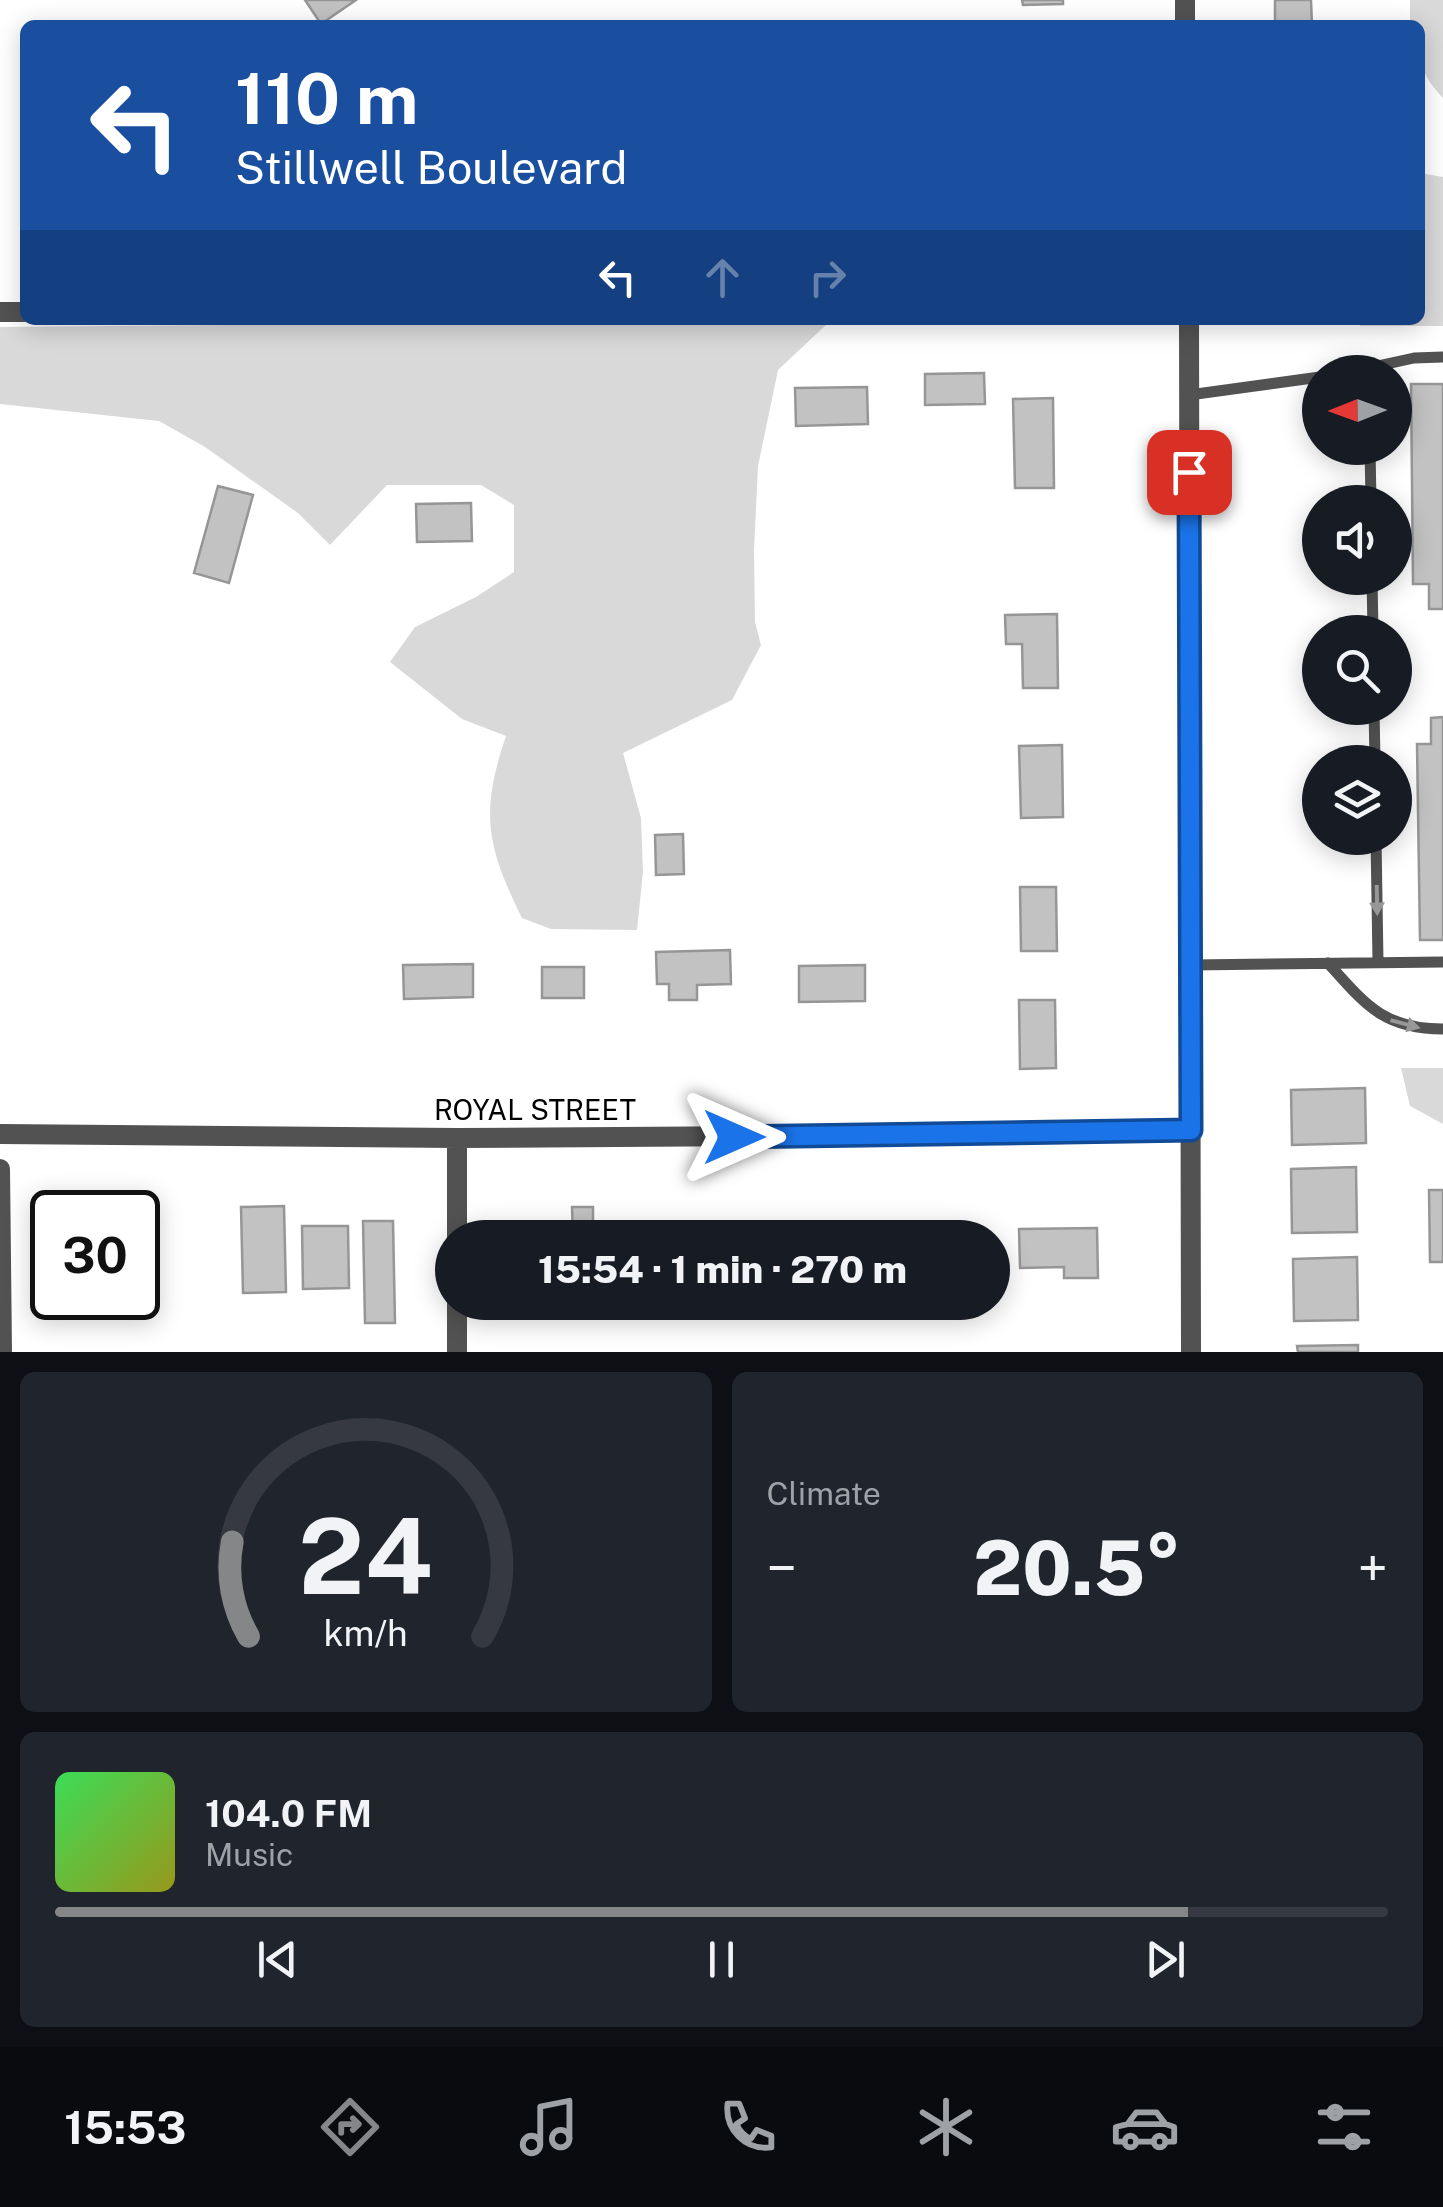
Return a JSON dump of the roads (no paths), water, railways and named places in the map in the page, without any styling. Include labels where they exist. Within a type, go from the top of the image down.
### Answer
[{"type":"street","points":[[1189,325],[1191,1352]]},
{"type":"street","name":"ROYAL STREET","points":[[0,1134],[457,1138],[1191,1130]]},
{"type":"street","points":[[457,1138],[457,1220]]},
{"type":"street","points":[[0,1169],[2,1352]]},
{"type":"street","points":[[457,1320],[457,1352]]},
{"type":"lane","points":[[1412,358],[1443,357]]},
{"type":"lane","points":[[1189,395],[1302,379]]},
{"type":"lane","points":[[1376,855],[1378,962]]},
{"type":"lane","points":[[1190,965],[1443,962]]},
{"type":"lane","points":[[1328,963],[1370,1010],[1392,1022],[1422,1029],[1443,1028]]}]
